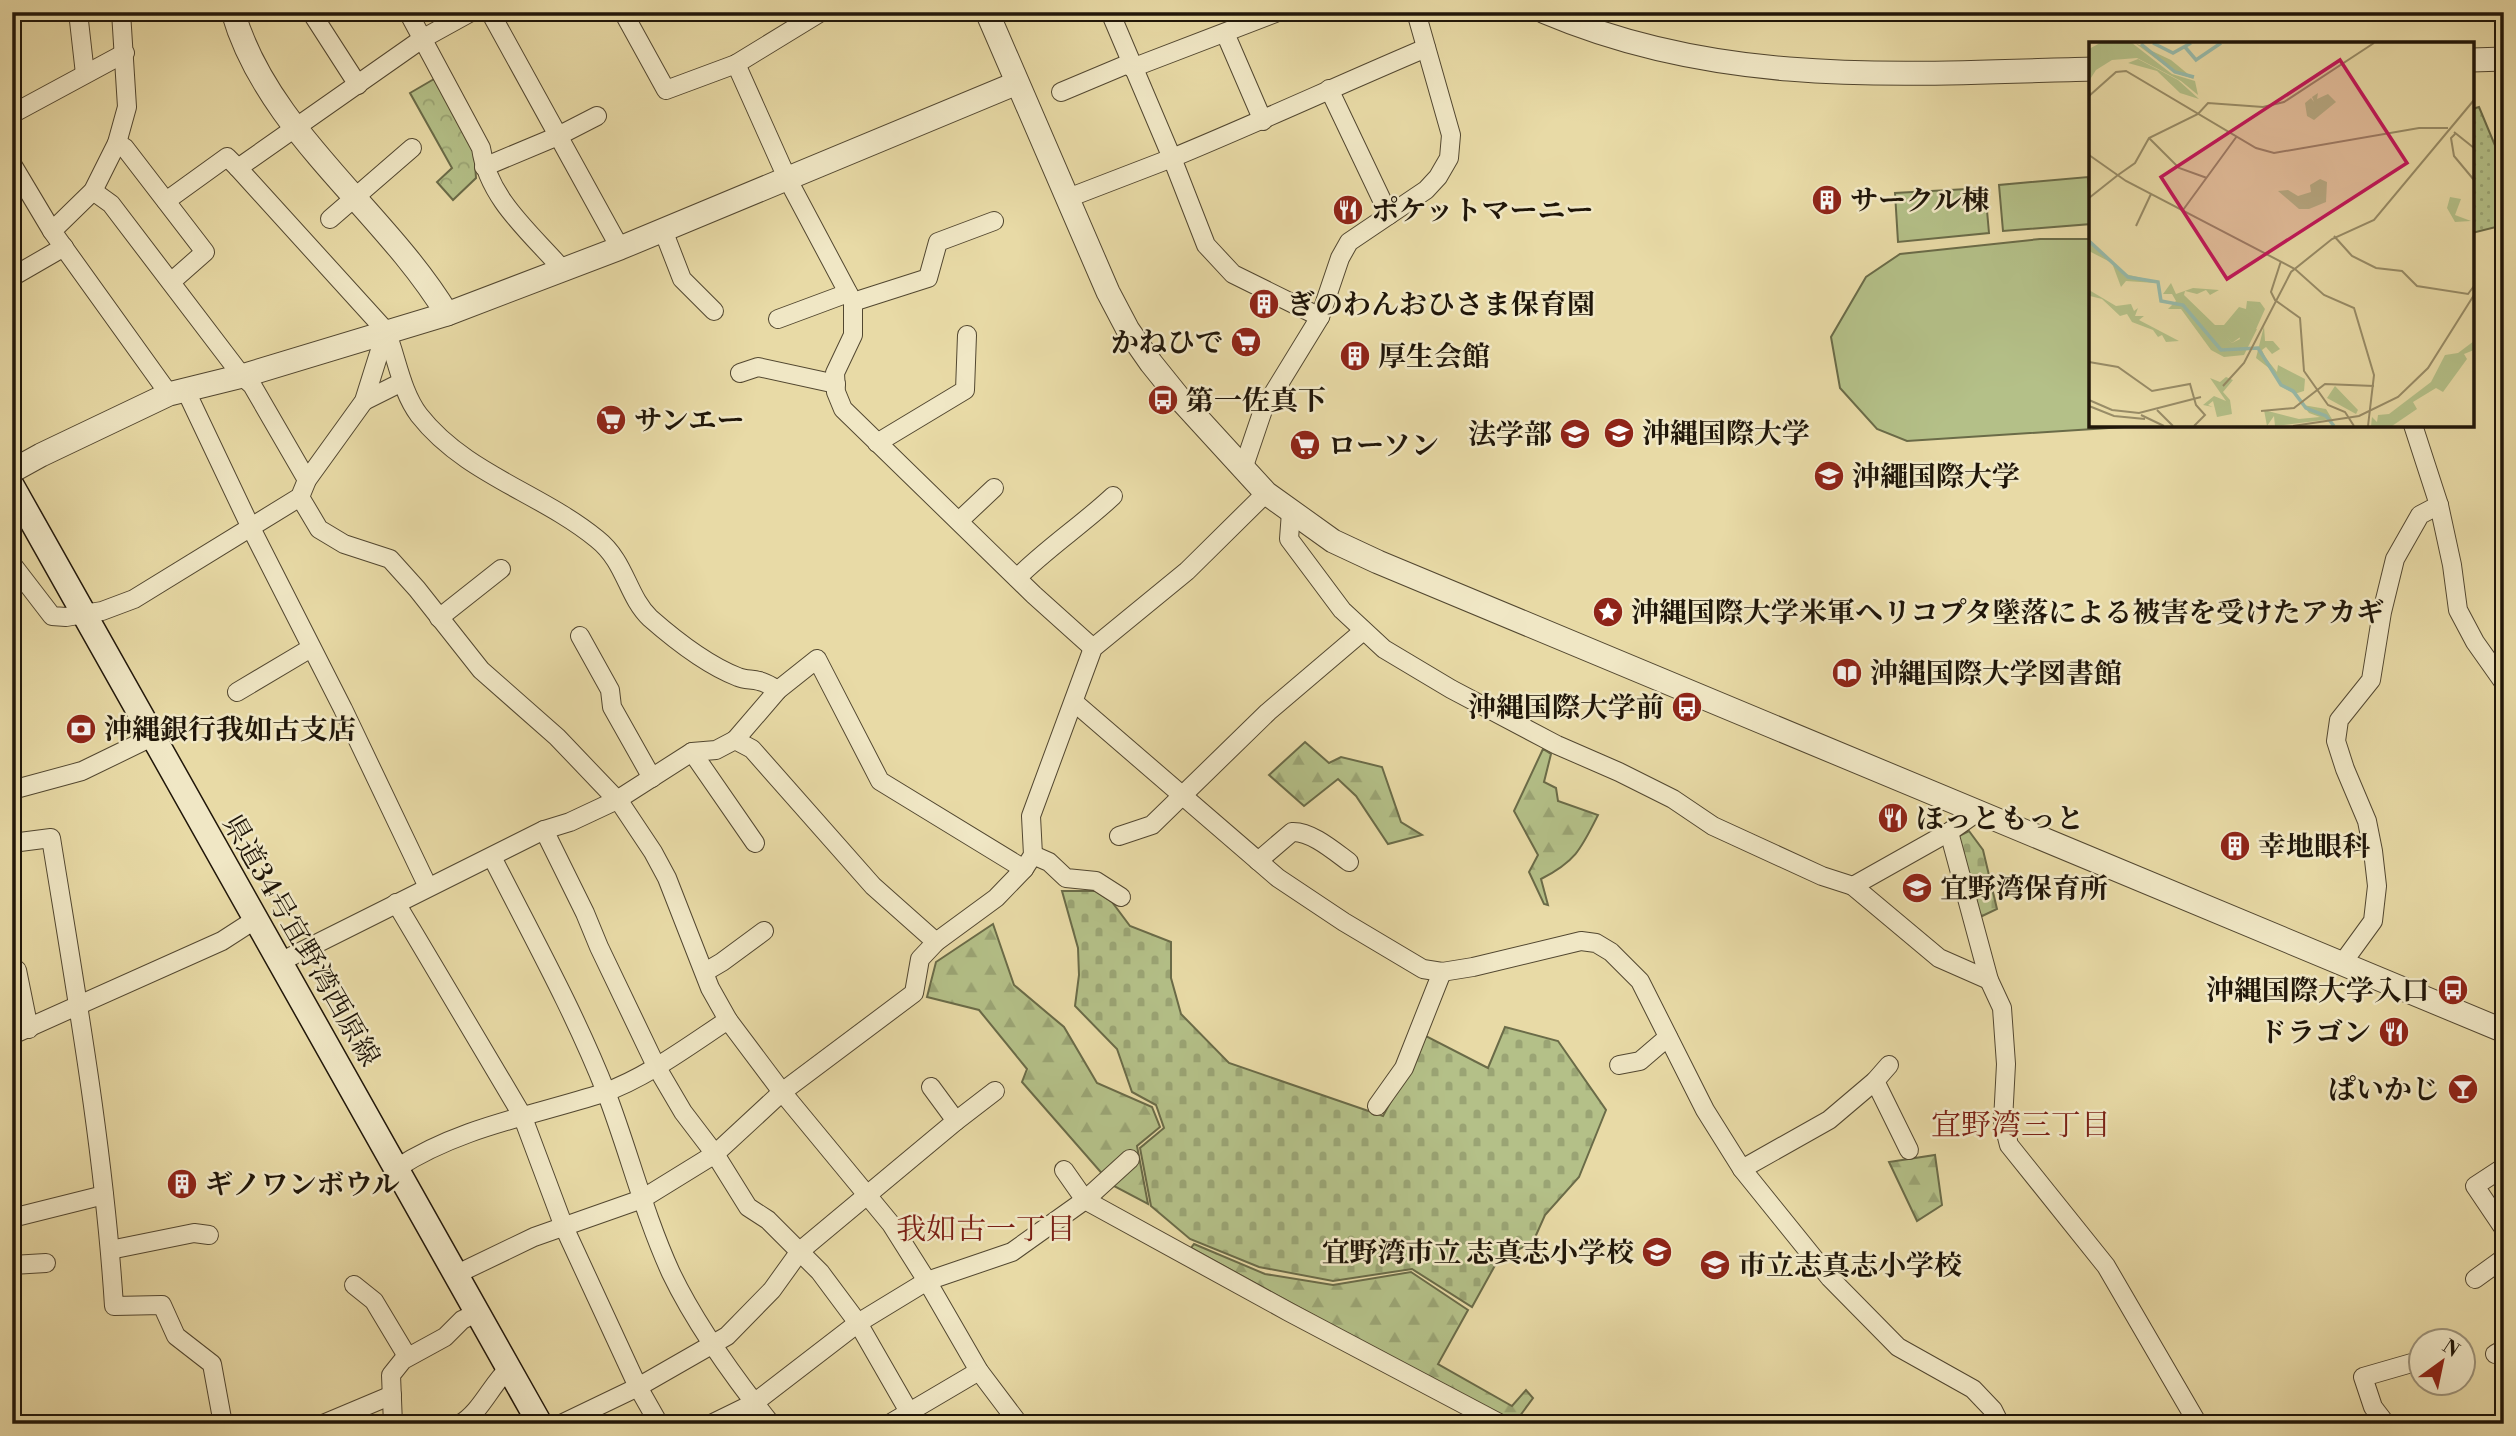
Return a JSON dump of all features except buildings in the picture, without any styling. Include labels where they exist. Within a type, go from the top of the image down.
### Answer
[{"type":"main road","name":"県道34号宜野湾西原線","points":[[12,486],[540,1424]]},
{"type":"street","points":[[78,12],[85,74]]},
{"type":"street","points":[[52,232],[93,191],[117,143],[127,107],[121,12]]},
{"type":"street","points":[[233,12],[240,37],[297,128],[429,284],[447,314]]},
{"type":"street","points":[[311,12],[358,85]]},
{"type":"street","points":[[408,12],[481,148],[484,167],[498,197],[563,270]]},
{"type":"street","points":[[238,168],[422,39],[471,12]]},
{"type":"street","points":[[489,12],[620,248]]},
{"type":"street","points":[[623,12],[666,90],[736,64],[821,12]]},
{"type":"street","points":[[987,12],[1108,292],[1128,330],[1180,399],[1266,493],[1333,541],[2504,1031]]},
{"type":"street","points":[[1110,12],[1206,245],[1233,274],[1321,317]]},
{"type":"street","points":[[1061,92],[1278,12]]},
{"type":"street","points":[[1243,469],[1263,410],[1321,317],[1339,258],[1349,242],[1426,190],[1438,177],[1449,158],[1451,135],[1416,12]]},
{"type":"street","points":[[1545,12],[1638,44],[1696,59],[1760,68],[1823,73],[2089,69]]},
{"type":"street","points":[[1225,33],[1263,121]]},
{"type":"street","points":[[1068,198],[1263,121],[1329,89],[1426,48]]},
{"type":"street","points":[[12,114],[125,53]]},
{"type":"street","points":[[2474,60],[2504,60]]},
{"type":"street","points":[[736,64],[787,178],[850,297],[853,335],[835,373],[843,409],[1093,648]]},
{"type":"street","points":[[12,471],[41,455],[178,393],[447,314],[620,248],[1017,83]]},
{"type":"street","points":[[1329,89],[1389,215]]},
{"type":"street","points":[[484,167],[558,136],[597,116]]},
{"type":"street","points":[[117,143],[125,148],[205,252],[171,282]]},
{"type":"street","points":[[330,219],[412,148]]},
{"type":"street","points":[[166,201],[227,157],[386,331],[402,382],[418,414],[454,452],[597,539],[615,556],[648,616],[706,660],[740,678],[761,681],[778,691]]},
{"type":"street","points":[[12,163],[52,232],[178,393],[251,528],[428,887]]},
{"type":"street","points":[[93,191],[111,204],[242,376],[252,385],[307,480]]},
{"type":"street","points":[[778,319],[850,297],[928,278],[938,242],[994,221]]},
{"type":"street","points":[[663,230],[681,279],[714,312]]},
{"type":"street","points":[[12,277],[64,247]]},
{"type":"street","points":[[12,564],[52,616],[66,617],[102,611],[134,599],[251,528],[300,497],[307,480],[364,401],[386,331]]},
{"type":"street","points":[[877,443],[965,390],[967,335]]},
{"type":"street","points":[[740,373],[758,367],[836,384]]},
{"type":"street","points":[[364,401],[402,382]]},
{"type":"street","points":[[2414,427],[2439,505],[2452,565],[2458,610],[2475,642],[2504,683]]},
{"type":"street","points":[[959,521],[994,488]]},
{"type":"street","points":[[457,1273],[534,1237],[642,1199],[715,1154],[782,1092],[914,993],[920,959],[936,942],[996,898],[1029,862],[1031,816],[1093,648],[1187,571],[1266,493]]},
{"type":"street","points":[[1017,578],[1046,549],[1088,519],[1113,496]]},
{"type":"street","points":[[300,497],[319,529],[344,544],[390,559],[481,670],[557,737],[617,800],[658,860],[728,1020],[782,1092],[891,1224],[928,1281],[979,1371],[1018,1424]]},
{"type":"street","points":[[2341,964],[2373,921],[2377,886],[2367,821],[2336,741],[2339,720],[2371,680],[2382,612],[2395,559],[2420,515],[2439,505]]},
{"type":"street","points":[[1291,512],[1289,539],[1342,610],[1362,632],[1384,649],[1451,690],[1557,745],[1673,799],[1713,826],[1822,876],[1853,886],[1939,958],[1989,980]]},
{"type":"street","points":[[439,618],[501,569]]},
{"type":"street","points":[[1119,836],[1152,825],[1268,712],[1362,632]]},
{"type":"street","points":[[580,636],[610,690],[612,707],[652,779]]},
{"type":"street","points":[[237,692],[311,648]]},
{"type":"street","points":[[280,962],[544,830],[570,822],[617,800],[692,752],[716,750],[735,740],[778,691],[817,659],[880,781],[1029,862],[1049,862],[1066,878],[1096,881],[1121,897]]},
{"type":"street","points":[[1074,702],[1278,878],[1344,922],[1423,969],[1442,972],[1473,967],[1581,941],[1596,943],[1611,952],[1640,981],[1705,1110],[1742,1169],[1830,1279],[1898,1347],[1973,1389],[1993,1410],[2000,1424]]},
{"type":"street","points":[[12,790],[82,771],[152,737]]},
{"type":"street","points":[[735,740],[751,749],[873,886],[936,942]]},
{"type":"street","points":[[692,752],[755,844]]},
{"type":"street","points":[[1853,886],[1949,832],[1979,810]]},
{"type":"street","points":[[544,830],[656,1066],[682,1112],[715,1154],[748,1207],[768,1220],[820,1272],[858,1323],[913,1418]]},
{"type":"street","points":[[1258,861],[1292,832],[1298,832],[1325,845],[1349,862]]},
{"type":"street","points":[[1949,832],[1989,980],[2002,1008],[2006,1064],[2003,1121],[2008,1145],[2106,1266],[2199,1424]]},
{"type":"street","points":[[12,843],[51,838],[104,1195],[114,1306],[162,1305],[176,1336],[212,1364],[223,1424]]},
{"type":"street","points":[[492,857],[548,967],[605,1092],[642,1199],[672,1274],[712,1343],[771,1424]]},
{"type":"street","points":[[396,903],[522,1115],[564,1227],[638,1387],[659,1424]]},
{"type":"street","points":[[17,970],[21,1032],[222,940],[256,919]]},
{"type":"street","points":[[705,972],[764,931]]},
{"type":"street","points":[[1377,1106],[1404,1068],[1442,972]]},
{"type":"street","points":[[397,1168],[435,1145],[459,1135],[605,1092],[656,1066],[728,1020]]},
{"type":"street","points":[[1619,1065],[1640,1060],[1668,1037]]},
{"type":"street","points":[[1742,1169],[1829,1120],[1875,1081],[1889,1065]]},
{"type":"street","points":[[1875,1081],[1909,1150]]},
{"type":"street","points":[[930,1087],[956,1121]]},
{"type":"street","points":[[561,1424],[638,1387],[727,1336],[772,1290],[800,1251],[995,1091]]},
{"type":"street","points":[[711,1424],[754,1403],[858,1323],[928,1281],[1012,1252],[1085,1200],[1130,1159]]},
{"type":"street","points":[[2504,1167],[2476,1186],[2504,1229]]},
{"type":"street","points":[[1064,1170],[1085,1200],[1501,1424]]},
{"type":"street","points":[[12,1218],[104,1195]]},
{"type":"street","points":[[110,1250],[194,1233],[209,1235]]},
{"type":"street","points":[[2475,1279],[2504,1258]]},
{"type":"street","points":[[12,1265],[46,1263]]},
{"type":"street","points":[[354,1285],[374,1301],[407,1356]]},
{"type":"street","points":[[393,1424],[391,1375],[407,1356],[444,1337],[462,1320],[478,1312]]},
{"type":"street","points":[[2386,1424],[2373,1407],[2362,1377],[2408,1364]]},
{"type":"street","points":[[460,1424],[477,1410],[496,1380],[509,1368]]},
{"type":"street","points":[[889,1424],[913,1418],[979,1371]]},
{"type":"street","points":[[323,1424],[391,1395]]},
{"type":"green space","points":[[434,79],[474,148],[476,178],[453,200],[437,182],[452,168],[410,93]]},
{"type":"green space","points":[[2479,107],[2504,167],[2504,225],[2474,232],[2474,108]]},
{"type":"green space","points":[[2088,177],[2089,224],[2003,231],[1999,185]]},
{"type":"green space","points":[[1985,188],[1989,233],[1898,242],[1895,193]]},
{"type":"green space","points":[[2040,239],[2089,239],[2089,427],[2124,427],[1907,441],[1877,429],[1840,388],[1831,337],[1866,277],[1900,254]]},
{"type":"green space","points":[[1305,742],[1329,763],[1341,757],[1382,767],[1401,822],[1422,835],[1388,844],[1356,796],[1338,779],[1304,806],[1269,775]]},
{"type":"green space","points":[[1543,749],[1551,754],[1544,782],[1556,788],[1558,801],[1598,815],[1587,837],[1570,860],[1541,879],[1548,905],[1544,904],[1529,872],[1538,855],[1514,811]]},
{"type":"green space","points":[[1969,831],[1983,850],[1997,909],[1978,918],[1955,838]]},
{"type":"green space","points":[[1062,891],[1096,891],[1112,902],[1130,926],[1171,942],[1171,978],[1181,1014],[1229,1063],[1383,1116],[1426,1036],[1488,1068],[1505,1027],[1558,1041],[1606,1110],[1579,1177],[1545,1215],[1533,1242],[1498,1260],[1472,1307],[1412,1269],[1333,1281],[1259,1267],[1190,1239],[1151,1206],[1140,1148],[1164,1128],[1156,1105],[1132,1092],[1117,1049],[1075,1006],[1079,975],[1078,948]]},
{"type":"green space","points":[[993,924],[1014,985],[1064,1027],[1097,1083],[1152,1107],[1160,1127],[1137,1146],[1148,1204],[1112,1185],[1022,1082],[1027,1069],[979,1010],[927,997],[936,962]]},
{"type":"green space","points":[[1935,1155],[1942,1205],[1917,1221],[1889,1162]]},
{"type":"green space","points":[[1194,1244],[1265,1274],[1333,1285],[1411,1272],[1468,1310],[1438,1364],[1512,1406],[1526,1390],[1533,1398],[1514,1424],[1511,1424],[1191,1248]]},
{"type":"place","name":"サークル棟","points":[[1827,200]]},
{"type":"place","name":"ポケットマーニー","points":[[1348,210]]},
{"type":"place","name":"ぎのわんおひさま保育園","points":[[1264,304]]},
{"type":"place","name":"かねひで","points":[[1246,342]]},
{"type":"place","name":"厚生会館","points":[[1355,356]]},
{"type":"place","name":"第一佐真下","points":[[1163,400]]},
{"type":"place","name":"サンエー","points":[[611,420]]},
{"type":"place","name":"沖縄国際大学","points":[[1619,433]]},
{"type":"place","name":"法学部","points":[[1575,434]]},
{"type":"place","name":"ローソン","points":[[1305,445]]},
{"type":"place","name":"沖繩国際大学","points":[[1829,476]]},
{"type":"place","name":"沖縄国際大学米軍ヘリコプタ墜落による被害を受けたアカギ","points":[[1608,612]]},
{"type":"place","name":"沖縄国際大学図書館","points":[[1847,673]]},
{"type":"place","name":"沖縄国際大学前","points":[[1687,707]]},
{"type":"place","name":"沖縄銀行我如古支店","points":[[81,729]]},
{"type":"place","name":"ほっともっと","points":[[1893,818]]},
{"type":"place","name":"幸地眼科","points":[[2235,846]]},
{"type":"place","name":"宜野湾保育所","points":[[1917,888]]},
{"type":"place","name":"沖縄国際大学入口","points":[[2453,990]]},
{"type":"place","name":"ドラゴン","points":[[2394,1032]]},
{"type":"place","name":"ぱいかじ","points":[[2463,1089]]},
{"type":"place","name":"ギノワンボウル","points":[[182,1184]]},
{"type":"place","name":"宜野湾市立 志真志小学校","points":[[1657,1252]]},
{"type":"place","name":"市立志真志小学校","points":[[1715,1265]]},
{"type":"district","name":"宜野湾三丁目","points":[[2021,1125]]},
{"type":"district","name":"我如古一丁目","points":[[986,1229]]}]
